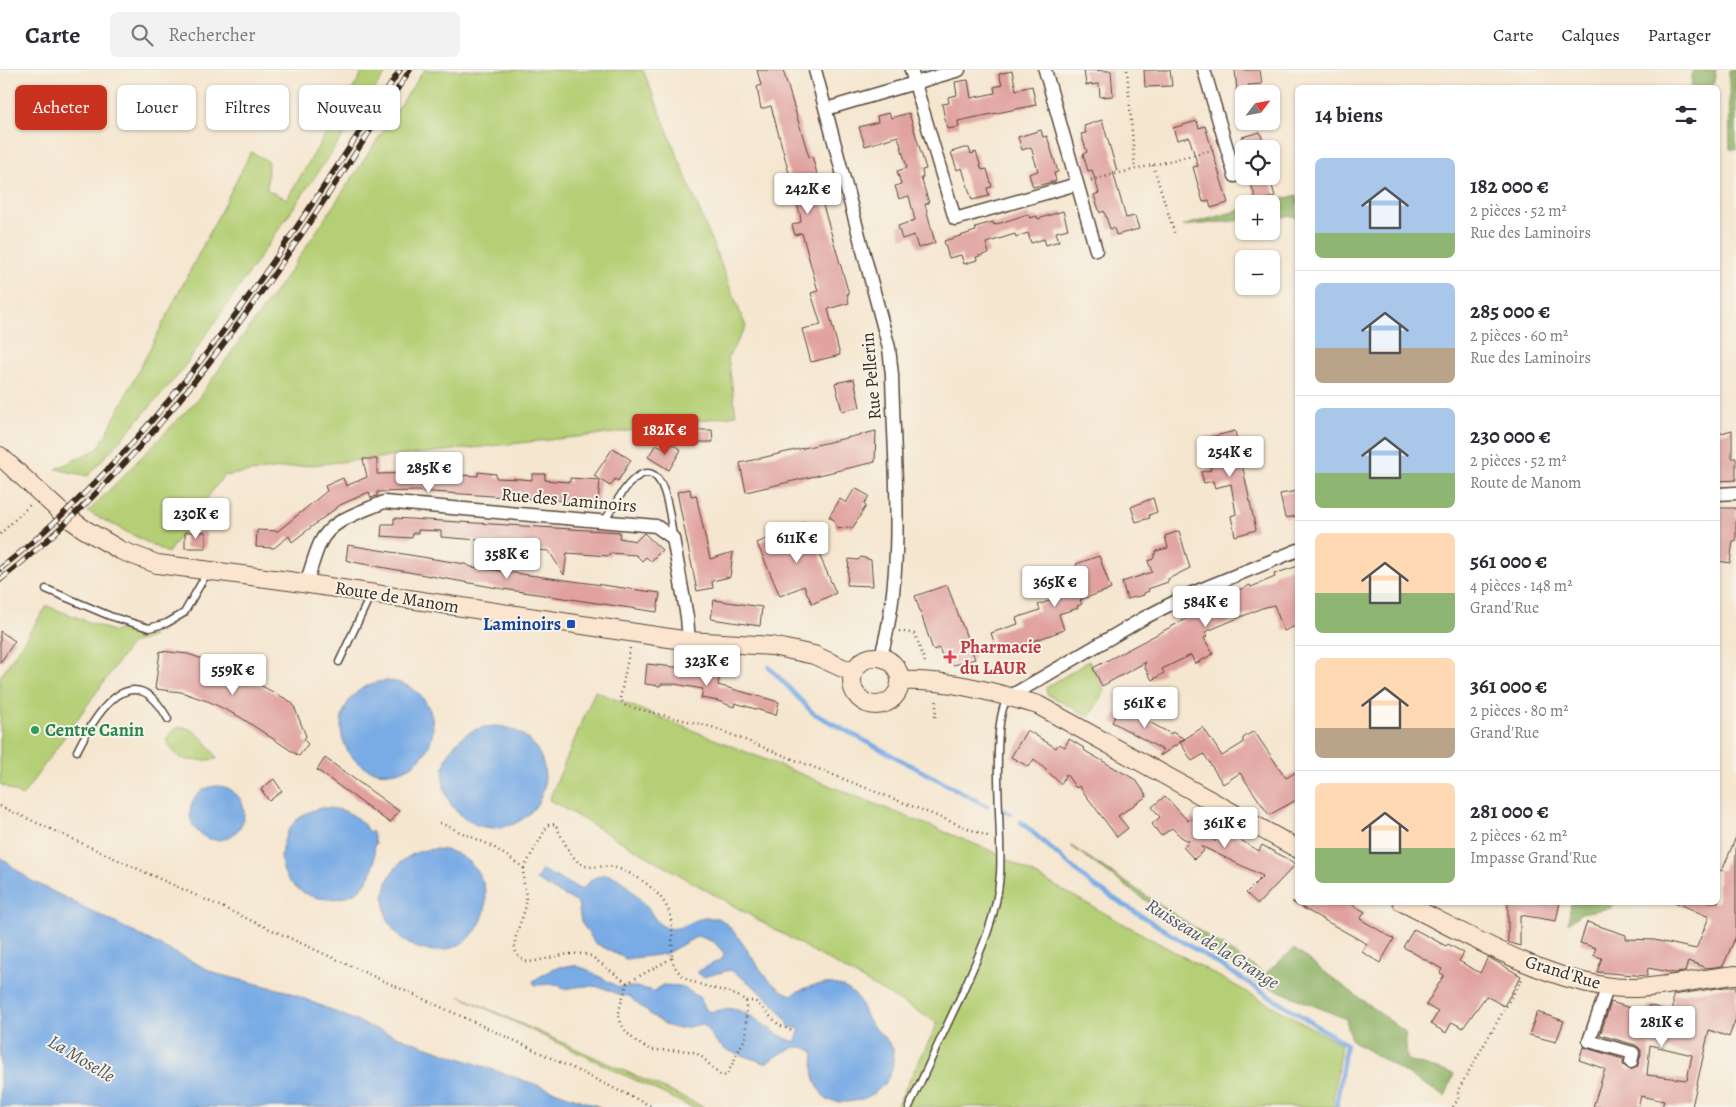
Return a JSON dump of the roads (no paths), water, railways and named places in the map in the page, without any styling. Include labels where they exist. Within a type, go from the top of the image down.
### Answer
[{"type":"street","name":"Rue Pellerin","points":[[815,70],[889,348],[892,375],[896,573],[888,629],[881,656]]},
{"type":"street","points":[[826,108],[912,76],[959,70]]},
{"type":"street","points":[[1045,70],[1096,250]]},
{"type":"street","points":[[1204,70],[1235,176]]},
{"type":"street","points":[[912,76],[955,219],[1077,184]]},
{"type":"street","name":"Route de Manom","points":[[0,456],[41,494],[84,529],[120,550],[157,564],[306,583],[689,641],[781,647],[814,655],[845,669],[854,670]]},
{"type":"street","points":[[1720,494],[1736,493]]},
{"type":"street","name":"Rue des Laminoirs","points":[[306,583],[320,543],[327,533],[342,520],[384,502],[656,526],[673,538]]},
{"type":"street","points":[[673,538],[687,617],[689,641]]},
{"type":"street","points":[[1009,696],[1182,598],[1295,551]]},
{"type":"street","points":[[881,656],[895,665],[901,681],[900,688],[890,701],[883,704],[867,704],[855,694],[852,686],[854,670],[865,658],[881,656]]},
{"type":"street","points":[[901,681],[929,680],[1009,696],[1038,705],[1295,846]]},
{"type":"street","name":"Grand'Rue","points":[[1408,905],[1530,965],[1588,983],[1634,988],[1735,972]]},
{"type":"street","points":[[1608,986],[1589,1042],[1633,1053],[1631,1062]]},
{"type":"lane","points":[[604,520],[630,482],[639,475],[648,474],[658,478],[664,486],[673,538]]},
{"type":"lane","points":[[46,589],[110,616],[150,628],[167,624],[184,613],[208,572]]},
{"type":"lane","points":[[339,662],[372,593]]},
{"type":"lane","points":[[77,751],[101,710],[107,702],[118,694],[134,691],[149,693],[158,702],[168,719]]},
{"type":"lane","points":[[909,1107],[982,949],[995,912],[1000,875],[1001,841],[998,730],[1004,703],[1009,696]]},
{"type":"water","points":[[387,681],[405,684],[420,694],[430,709],[433,727],[430,745],[420,760],[405,770],[387,773],[369,770],[354,760],[344,745],[341,727],[344,709],[354,694],[369,684]]},
{"type":"water","points":[[494,726],[513,730],[530,741],[541,758],[545,777],[541,796],[530,813],[513,824],[494,828],[475,824],[458,813],[447,796],[443,777],[447,758],[458,741],[475,730]]},
{"type":"water","points":[[212,786],[222,786],[232,790],[240,798],[244,813],[240,828],[232,836],[222,840],[212,840],[202,836],[194,828],[190,818],[190,808],[194,798],[202,790]]},
{"type":"water","points":[[322,808],[336,809],[355,817],[369,832],[372,831],[376,844],[374,846],[372,872],[361,888],[343,897],[323,899],[304,893],[289,880],[281,862],[285,838],[291,827],[304,814]]},
{"type":"water","points":[[435,849],[454,853],[471,864],[482,881],[486,900],[482,919],[471,936],[454,947],[435,951],[416,947],[399,936],[388,919],[384,900],[388,881],[399,864],[416,853]]},
{"type":"water","name":"La Moselle","points":[[0,857],[30,880],[217,974],[286,991],[376,1029],[600,1107],[0,1107]]},
{"type":"water","points":[[542,870],[582,890],[591,880],[600,875],[616,877],[631,889],[658,922],[668,928],[679,928],[704,918],[719,918],[738,937],[771,982],[781,990],[792,995],[817,985],[826,984],[844,987],[858,999],[868,1021],[893,1049],[893,1067],[886,1081],[880,1089],[855,1101],[836,1102],[827,1100],[814,1078],[814,1053],[807,1049],[795,1047],[789,1049],[765,1063],[726,1050],[717,1043],[703,1024],[682,1028],[670,1027],[651,1015],[629,996],[593,986],[563,989],[557,984],[535,985],[533,981],[554,968],[573,965],[586,969],[618,987],[636,987],[655,991],[662,985],[680,986],[699,997],[707,1011],[734,1009],[795,1042],[800,1029],[789,1027],[773,1003],[755,987],[730,970],[703,977],[697,972],[723,958],[724,953],[714,942],[698,936],[665,954],[626,959],[595,943],[581,922],[578,903],[536,880]]},
{"type":"waterway","name":"Ruisseau de la Grange","points":[[769,667],[813,713],[987,806]]},
{"type":"waterway","name":"Ruisseau de la Grange","points":[[1003,810],[1011,814]]},
{"type":"waterway","name":"Ruisseau de la Grange","points":[[1021,822],[1091,884],[1346,1044],[1336,1107]]},
{"type":"railway","points":[[0,569],[61,516],[117,459],[170,399],[220,336],[267,271],[400,70]]},
{"type":"railway","points":[[0,580],[63,526],[121,468],[175,406],[225,342],[273,275],[410,70]]},
{"type":"place","name":"Laminoirs","points":[[571,624]]},
{"type":"place","name":"Pharmacie du LAUR","points":[[950,657]]},
{"type":"place","name":"Centre Canin","points":[[35,730]]}]
